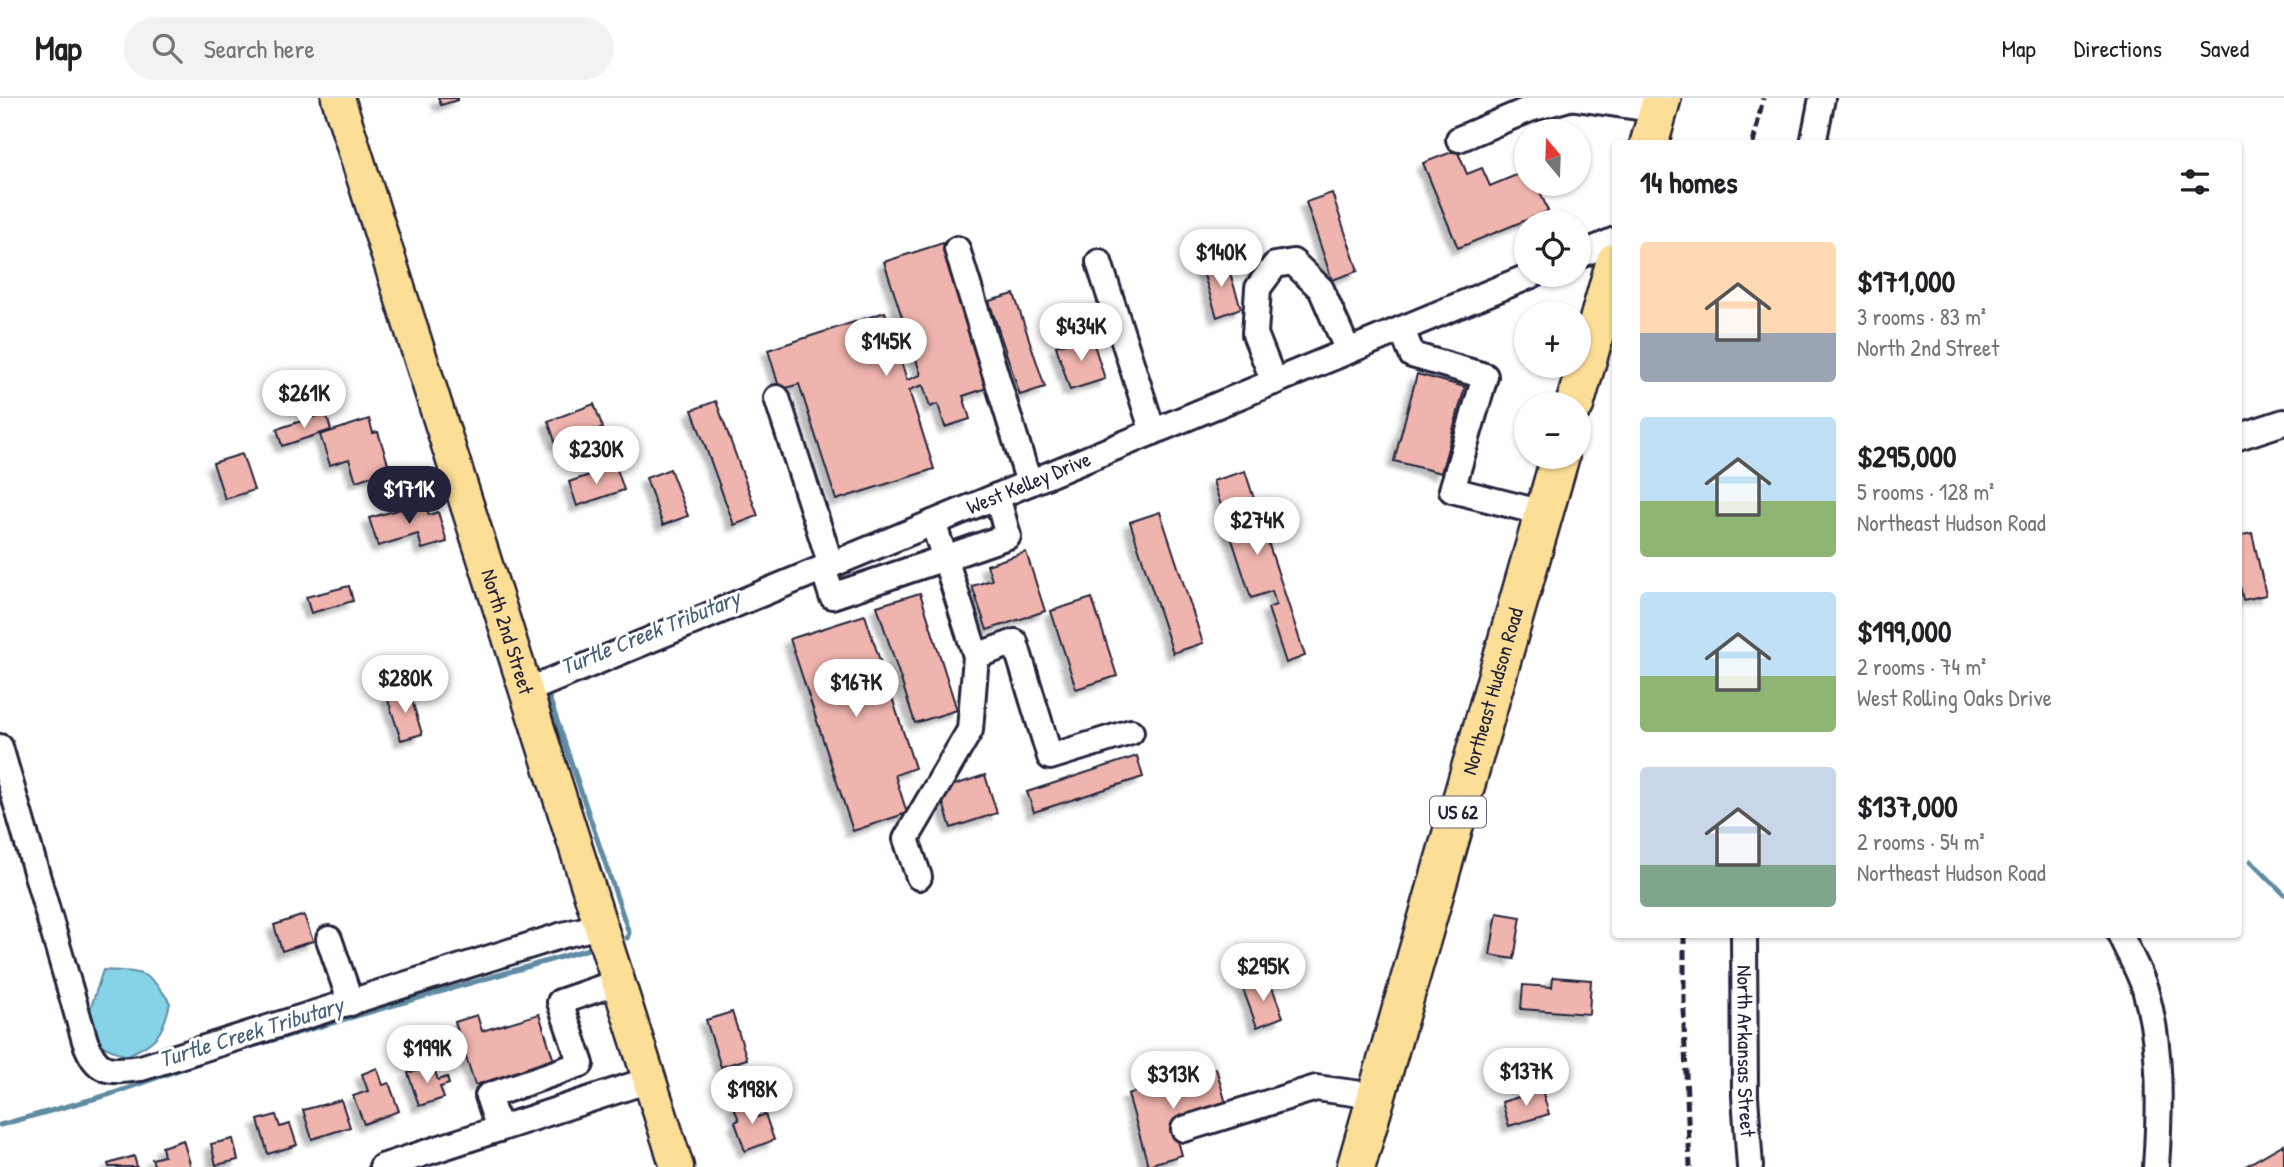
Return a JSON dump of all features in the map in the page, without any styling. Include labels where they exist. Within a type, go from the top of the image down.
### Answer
[{"type":"highway","points":[[1578,392],[1612,273]]},
{"type":"highway","name":"Northeast Hudson Road","points":[[1356,1167],[1556,469]]},
{"type":"main road","name":"North 2nd Street","points":[[338,98],[677,1167]]},
{"type":"street","points":[[1459,139],[1530,109],[1569,98]]},
{"type":"street","points":[[1576,98],[1656,117]]},
{"type":"street","points":[[1814,140],[1822,98]]},
{"type":"street","points":[[1591,250],[1612,241]]},
{"type":"street","points":[[957,249],[1029,483]]},
{"type":"street","points":[[1099,262],[1153,432]]},
{"type":"street","points":[[1274,382],[1255,334],[1258,288],[1275,265],[1293,262],[1321,289],[1348,351]]},
{"type":"street","name":"West Kelley Drive","points":[[526,691],[1514,282]]},
{"type":"street","points":[[1402,329],[1412,355],[1485,376],[1452,490],[1543,513]]},
{"type":"street","points":[[777,398],[827,567],[832,596],[1008,536],[997,496]]},
{"type":"street","points":[[2242,436],[2284,422]]},
{"type":"street","points":[[919,877],[906,839],[970,730],[976,656],[933,523]]},
{"type":"street","points":[[976,656],[1015,642],[1050,757],[1131,732]]},
{"type":"street","points":[[0,747],[92,1060],[111,1071],[141,1068],[563,935],[600,926]]},
{"type":"street","name":"North Arkansas Street","points":[[1744,938],[1745,1096],[1750,1167]]},
{"type":"street","points":[[2122,938],[2144,988],[2155,1040],[2160,1098],[2156,1167]]},
{"type":"street","points":[[329,939],[351,1003]]},
{"type":"street","points":[[499,1129],[488,1096],[581,1064],[560,1002],[618,982]]},
{"type":"street","points":[[382,1167],[427,1160],[499,1129],[649,1080]]},
{"type":"street","points":[[1184,1129],[1315,1088],[1376,1096]]},
{"type":"water","points":[[103,970],[142,974],[156,984],[170,1003],[157,1037],[126,1056],[100,1045],[89,1013]]},
{"type":"building","points":[[438,98],[458,98],[458,100],[441,105]]},
{"type":"building","points":[[1457,150],[1467,174],[1482,168],[1490,186],[1514,176],[1514,196],[1542,196],[1548,210],[1514,210],[1514,225],[1458,248],[1423,163]]},
{"type":"building","points":[[1332,193],[1358,271],[1332,280],[1306,202]]},
{"type":"building","points":[[943,243],[990,387],[963,396],[970,419],[945,427],[938,404],[930,407],[923,385],[909,390],[934,469],[836,500],[799,384],[780,390],[768,350],[885,312],[907,380],[921,375],[884,262]]},
{"type":"building","points":[[1226,261],[1241,308],[1217,317],[1202,269]]},
{"type":"building","points":[[1014,294],[1045,387],[1020,395],[989,301]]},
{"type":"building","points":[[1091,335],[1105,379],[1070,390],[1056,346]]},
{"type":"building","points":[[1417,374],[1465,387],[1441,473],[1394,461]]},
{"type":"building","points":[[716,401],[758,516],[734,525],[692,410]]},
{"type":"building","points":[[594,404],[603,428],[556,444],[548,421]]},
{"type":"building","points":[[326,413],[331,430],[282,446],[277,429]]},
{"type":"building","points":[[369,419],[373,433],[378,432],[390,470],[356,481],[349,459],[330,465],[320,435]]},
{"type":"building","points":[[242,454],[254,490],[225,499],[213,463]]},
{"type":"building","points":[[616,466],[624,490],[577,506],[569,482]]},
{"type":"building","points":[[670,469],[688,516],[663,525],[646,478]]},
{"type":"building","points":[[1245,471],[1305,656],[1286,663],[1268,608],[1276,605],[1272,591],[1251,598],[1213,481]]},
{"type":"building","points":[[425,502],[429,515],[438,512],[447,542],[422,549],[418,534],[378,546],[369,518]]},
{"type":"building","points":[[1160,512],[1203,643],[1173,653],[1130,522]]},
{"type":"building","points":[[2252,533],[2266,595],[2243,600],[2242,595],[2242,535]]},
{"type":"building","points":[[1026,552],[1045,611],[987,630],[972,586],[992,580],[987,565]]},
{"type":"building","points":[[349,586],[353,601],[311,613],[306,597]]},
{"type":"building","points":[[920,593],[957,710],[915,723],[877,606]]},
{"type":"building","points":[[1092,598],[1117,676],[1076,689],[1051,611]]},
{"type":"building","points":[[865,615],[915,768],[895,775],[907,813],[853,831],[790,639]]},
{"type":"building","points":[[409,690],[422,734],[401,740],[387,697]]},
{"type":"building","points":[[1137,756],[1143,777],[1034,812],[1027,792]]},
{"type":"building","points":[[985,775],[997,813],[951,828],[939,790]]},
{"type":"building","points":[[1497,913],[1521,917],[1514,959],[1490,955]]},
{"type":"building","points":[[304,915],[313,941],[282,951],[274,925]]},
{"type":"building","points":[[1553,977],[1591,980],[1589,1014],[1521,1009],[1523,985],[1552,987]]},
{"type":"building","points":[[1269,979],[1283,1017],[1257,1027],[1243,989]]},
{"type":"building","points":[[732,1012],[747,1059],[721,1067],[706,1020]]},
{"type":"building","points":[[539,1014],[554,1061],[475,1085],[455,1022],[477,1015],[482,1031]]},
{"type":"building","points":[[433,1065],[438,1080],[447,1077],[449,1084],[440,1087],[444,1098],[419,1106],[408,1073]]},
{"type":"building","points":[[377,1068],[383,1085],[389,1083],[399,1111],[364,1124],[353,1096],[368,1091],[362,1074]]},
{"type":"building","points":[[1216,1068],[1227,1107],[1173,1123],[1182,1155],[1148,1165],[1128,1094]]},
{"type":"building","points":[[1542,1090],[1549,1114],[1509,1126],[1502,1102]]},
{"type":"building","points":[[751,1099],[758,1117],[765,1114],[774,1140],[745,1151],[735,1122],[739,1120],[733,1105]]},
{"type":"building","points":[[341,1100],[350,1127],[312,1139],[303,1110]]},
{"type":"building","points":[[276,1115],[280,1127],[290,1124],[297,1145],[268,1154],[258,1120]]},
{"type":"building","points":[[233,1139],[238,1160],[216,1165],[211,1144]]},
{"type":"building","points":[[183,1140],[191,1167],[155,1167],[152,1159],[164,1156],[162,1147]]},
{"type":"building","points":[[2284,1144],[2284,1167],[2244,1167]]},
{"type":"building","points":[[134,1156],[137,1167],[109,1167],[108,1164]]},
{"type":"waterway","name":"Turtle Creek Tributary","points":[[553,692],[548,694],[629,933],[627,938]]},
{"type":"waterway","points":[[2251,861],[2284,894]]},
{"type":"waterway","name":"Turtle Creek Tributary","points":[[228,1053],[592,948]]},
{"type":"waterway","name":"Turtle Creek Tributary","points":[[0,1125],[111,1094],[216,1057]]},
{"type":"railway","points":[[1754,140],[1763,98]]},
{"type":"railway","points":[[1684,938],[1684,1026],[1690,1167]]}]
